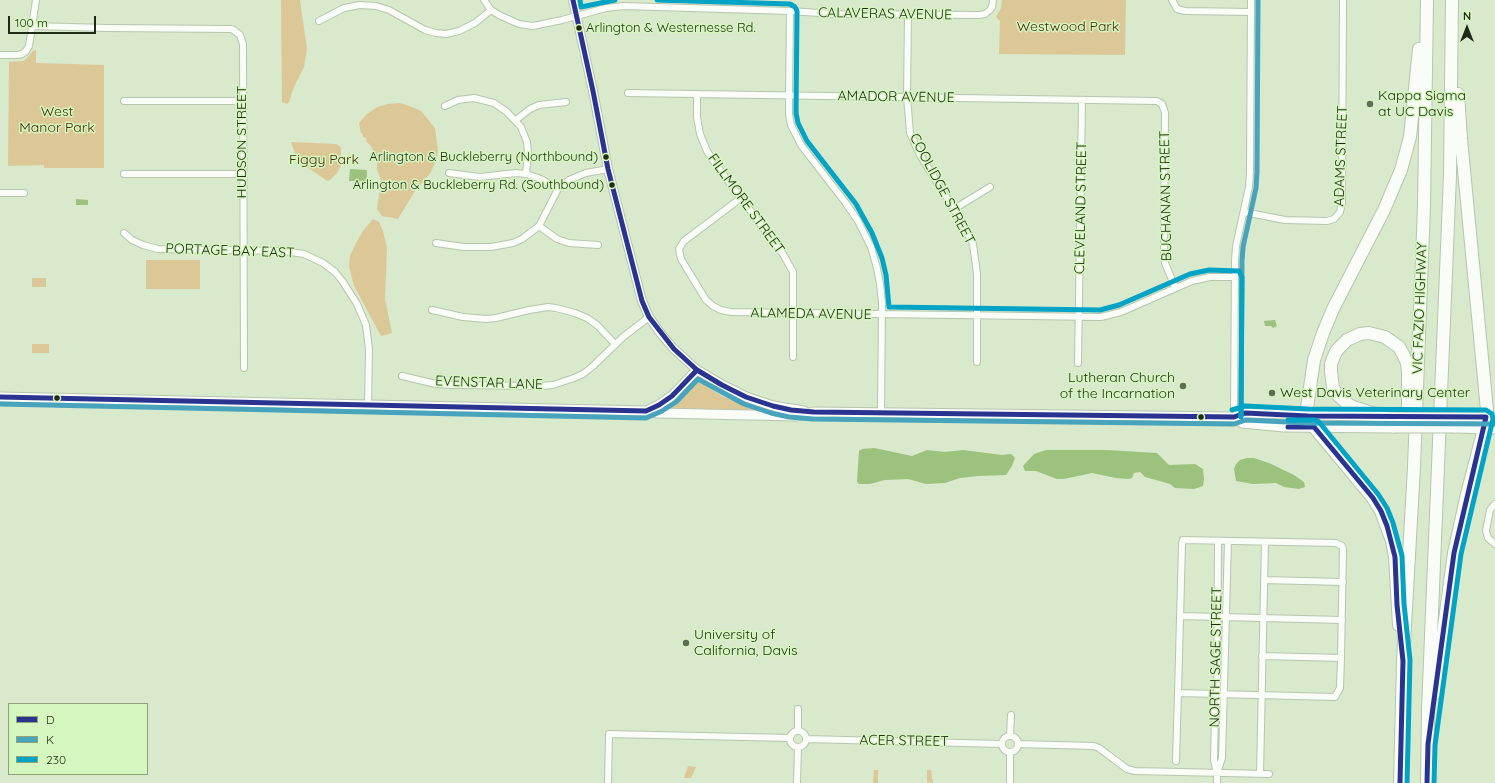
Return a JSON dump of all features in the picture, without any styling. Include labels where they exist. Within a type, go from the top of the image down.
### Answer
[{"type":"highway","points":[[1403,662],[1397,605],[1395,557],[1387,526],[1381,511],[1373,498],[1314,427],[1308,416],[1307,408],[1314,360],[1323,333],[1333,309],[1384,210],[1401,170],[1410,137],[1426,0]]},
{"type":"highway","name":"VIC FAZIO HIGHWAY","points":[[1400,783],[1403,662],[1414,467],[1424,206],[1426,0]]},
{"type":"highway","points":[[1428,744],[1454,553],[1467,494],[1490,423],[1486,406],[1461,132],[1452,0]]},
{"type":"highway","name":"VIC FAZIO HIGHWAY","points":[[1426,783],[1428,693],[1450,182],[1452,0]]},
{"type":"highway","points":[[1390,417],[1350,406],[1334,388],[1331,372],[1331,364],[1334,356],[1347,340],[1360,334],[1369,333],[1385,337],[1399,347],[1407,363],[1408,412],[1414,467]]},
{"type":"main road","points":[[646,411],[669,399],[697,370],[746,397],[779,407],[814,412],[1234,417],[1245,413],[1308,416],[1454,417],[1490,423]]},
{"type":"main road","points":[[0,397],[646,411],[658,413],[798,416],[814,412]]},
{"type":"main road","points":[[1234,417],[1242,423],[1314,427],[1454,428],[1490,423]]},
{"type":"street","points":[[0,55],[17,55],[26,51],[29,46],[36,0]]},
{"type":"street","points":[[319,21],[344,8],[376,6],[389,10],[425,30],[446,34],[459,31],[476,23],[491,10],[484,0]]},
{"type":"street","points":[[573,0],[608,169],[637,286],[649,317],[661,334],[674,349],[697,370]]},
{"type":"street","name":"CALAVERAS AVENUE","points":[[491,10],[519,24],[533,26],[606,8],[624,6],[790,11],[834,14],[979,15],[985,14],[990,10],[993,0]]},
{"type":"street","points":[[1172,0],[1177,9],[1181,10],[1251,12]]},
{"type":"street","points":[[1234,417],[1236,246],[1244,212],[1250,172],[1252,0]]},
{"type":"street","name":"ADAMS STREET","points":[[1244,212],[1285,220],[1326,221],[1336,217],[1340,212],[1342,203],[1343,0]]},
{"type":"street","points":[[790,11],[788,96],[790,119],[796,137],[850,208],[866,236],[879,276],[882,314],[880,413]]},
{"type":"street","name":"COOLIDGE STREET","points":[[908,15],[907,98],[910,133],[920,155],[954,209],[973,244],[977,274],[977,362]]},
{"type":"street","name":"HUDSON STREET","points":[[32,26],[232,30],[240,35],[242,44],[244,368]]},
{"type":"street","name":"AMADOR AVENUE","points":[[628,93],[907,98],[1082,100],[1150,99],[1157,100],[1162,104]]},
{"type":"street","name":"FILLMORE STREET","points":[[697,94],[697,117],[700,134],[704,144],[717,166],[789,262],[793,272],[793,357]]},
{"type":"street","points":[[445,106],[458,100],[474,98],[487,100],[502,108],[516,120],[524,133],[528,153],[526,174]]},
{"type":"street","name":"CLEVELAND STREET","points":[[1078,363],[1082,100]]},
{"type":"street","points":[[124,101],[234,101],[242,103]]},
{"type":"street","points":[[516,120],[530,109],[539,105],[566,102]]},
{"type":"street","name":"BUCHANAN STREET","points":[[1162,104],[1165,113],[1164,253],[1165,263],[1175,287]]},
{"type":"street","points":[[436,243],[464,247],[491,247],[504,246],[522,239],[539,226],[558,190],[569,180],[580,175],[608,169]]},
{"type":"street","points":[[449,173],[480,177],[516,173],[526,174],[541,179],[558,190]]},
{"type":"street","points":[[124,174],[243,174]]},
{"type":"street","points":[[954,209],[990,187]]},
{"type":"street","points":[[0,193],[24,193]]},
{"type":"street","name":"ALAMEDA AVENUE","points":[[741,198],[684,241],[679,249],[681,259],[701,294],[713,306],[721,310],[731,312],[977,316],[1101,316],[1121,312],[1175,287],[1201,278],[1235,277]]},
{"type":"street","points":[[539,226],[557,239],[569,244],[598,245]]},
{"type":"street","name":"PORTAGE BAY EAST","points":[[124,233],[132,240],[142,245],[158,249],[283,250],[304,254],[326,266],[343,282],[362,313],[368,330],[368,406]]},
{"type":"street","points":[[432,310],[462,317],[486,319],[548,307],[556,308],[587,318],[598,325],[615,344]]},
{"type":"street","name":"EVENSTAR LANE","points":[[402,376],[436,384],[553,385],[583,374],[629,331],[649,317]]},
{"type":"street","points":[[1495,504],[1490,510],[1486,531],[1488,538],[1495,544]]},
{"type":"street","points":[[1176,761],[1180,616],[1183,540],[1339,544],[1342,546],[1343,582],[1340,688],[1335,697],[1178,693]]},
{"type":"street","name":"NORTH SAGE STREET","points":[[1218,541],[1217,617],[1220,695]]},
{"type":"street","name":"NORTH SAGE STREET","points":[[1217,783],[1217,773],[1214,760],[1215,710],[1220,695],[1226,617],[1228,541]]},
{"type":"street","points":[[1260,774],[1265,542]]},
{"type":"street","points":[[1264,580],[1343,582]]},
{"type":"street","points":[[1180,616],[1342,620]]},
{"type":"street","points":[[1262,656],[1341,658]]},
{"type":"street","points":[[798,710],[798,731]]},
{"type":"street","points":[[1010,736],[1011,715]]},
{"type":"street","points":[[798,731],[803,732],[806,739],[804,744],[798,747],[793,745],[790,738],[793,732],[798,731]]},
{"type":"street","points":[[608,783],[609,734],[790,738]]},
{"type":"street","points":[[1010,736],[1015,738],[1018,744]]},
{"type":"street","points":[[1010,736],[1004,739],[1002,744],[1005,750],[1010,752]]},
{"type":"street","name":"ACER STREET","points":[[806,739],[1002,744]]},
{"type":"street","points":[[1018,744],[1094,746],[1099,748],[1127,769],[1134,772],[1269,774]]},
{"type":"street","points":[[1010,752],[1015,750],[1018,744]]},
{"type":"street","points":[[797,783],[798,747]]},
{"type":"street","points":[[1010,752],[1010,783]]},
{"type":"green space","points":[[281,0],[300,0],[307,49],[304,67],[287,104],[282,102]]},
{"type":"green space","name":"Westwood Park","points":[[1002,0],[1126,0],[1125,55],[999,54],[1000,21],[996,17],[1001,8]]},
{"type":"green space","name":"West Manor Park","points":[[34,50],[36,51],[36,63],[104,65],[104,168],[44,168],[44,165],[8,166],[9,62],[24,61]]},
{"type":"green space","points":[[399,103],[421,111],[435,128],[438,150],[437,158],[431,172],[415,191],[398,219],[382,216],[377,209],[381,181],[377,169],[377,160],[371,146],[361,133],[359,123],[366,115],[377,107]]},
{"type":"green space","name":"Figgy Park","points":[[291,142],[336,144],[341,147],[341,166],[337,173],[327,181],[301,163],[296,156]]},
{"type":"green space","points":[[373,219],[379,222],[387,248],[385,299],[392,333],[381,336],[354,286],[349,266],[350,256],[356,243],[363,231]]},
{"type":"green space","points":[[146,260],[200,260],[200,289],[146,289]]},
{"type":"green space","points":[[32,278],[46,278],[46,287],[32,287]]},
{"type":"green space","points":[[32,344],[49,344],[49,353],[32,353]]},
{"type":"green space","points":[[696,381],[722,396],[755,408],[755,410],[663,409],[690,384]]},
{"type":"green space","points":[[688,766],[696,767],[691,778],[684,778]]},
{"type":"green space","points":[[874,770],[878,770],[878,783],[873,783]]},
{"type":"green space","points":[[927,770],[931,770],[933,783],[927,782]]},
{"type":"shaded area","points":[[350,169],[367,170],[367,181],[349,181]]},
{"type":"shaded area","points":[[76,199],[88,200],[88,205],[76,205]]},
{"type":"shaded area","points":[[1275,320],[1277,326],[1273,328],[1271,326],[1265,326],[1264,321]]},
{"type":"shaded area","points":[[874,448],[912,456],[927,450],[945,452],[963,450],[1002,455],[1011,454],[1015,458],[1006,475],[960,478],[945,483],[926,484],[908,479],[885,480],[870,484],[859,484],[857,482],[859,451],[862,449]]},
{"type":"shaded area","points":[[1046,450],[1107,450],[1157,453],[1169,465],[1195,464],[1203,469],[1203,486],[1194,489],[1175,488],[1170,484],[1145,477],[1140,472],[1134,473],[1132,478],[1128,479],[1092,473],[1057,479],[1036,471],[1025,471],[1023,466],[1034,454]]},
{"type":"shaded area","points":[[1254,458],[1269,463],[1294,475],[1304,482],[1305,487],[1299,489],[1284,487],[1276,483],[1253,484],[1236,481],[1234,469],[1236,464],[1240,460]]},
{"type":"transit line","name":"D","points":[[573,0],[608,169],[642,301],[649,317],[674,349],[697,370],[746,397],[791,410],[814,412],[1234,417],[1245,413],[1308,416],[1486,417],[1454,553],[1428,744],[1427,783]]},
{"type":"transit line","name":"230","points":[[580,0],[581,7],[615,0]]},
{"type":"transit line","name":"230","points":[[657,0],[790,4],[795,7],[797,11],[796,113],[798,123],[807,141],[856,204],[872,233],[882,258],[886,275],[889,307],[1100,310],[1119,305],[1190,274],[1209,270],[1239,271],[1242,277],[1241,417]]},
{"type":"transit line","name":"K","points":[[1241,417],[1242,261],[1243,247],[1256,188],[1257,172],[1258,0]]},
{"type":"transit line","name":"D","points":[[0,397],[646,411],[659,405],[672,396],[697,370]]},
{"type":"transit line","name":"K","points":[[0,404],[646,418],[662,411],[676,402],[698,379],[744,404],[789,417],[813,419],[1234,424],[1246,420],[1308,423],[1495,424]]},
{"type":"transit line","name":"230","points":[[1232,410],[1245,406],[1308,409],[1486,410],[1492,414],[1493,419],[1461,554],[1435,745],[1434,783]]},
{"type":"transit line","name":"230","points":[[1288,420],[1315,420],[1319,422],[1378,494],[1387,508],[1393,523],[1402,556],[1404,604],[1410,660],[1407,783]]},
{"type":"transit line","name":"D","points":[[1288,427],[1314,427],[1373,498],[1381,511],[1387,526],[1395,557],[1397,605],[1403,661],[1400,783]]},
{"type":"place","name":"Arlington & Westernesse Rd.","points":[[579,28]]},
{"type":"place","name":"Kappa Sigma at UC Davis","points":[[1370,104]]},
{"type":"place","name":"Arlington & Buckleberry (Northbound)","points":[[606,157]]},
{"type":"place","name":"Arlington & Buckleberry Rd. (Southbound)","points":[[612,185]]},
{"type":"place","name":"Lutheran Church of the Incarnation","points":[[1183,386]]},
{"type":"place","name":"West Davis Veterinary Center","points":[[1272,393]]},
{"type":"place","name":"University of California, Davis","points":[[686,643]]}]
